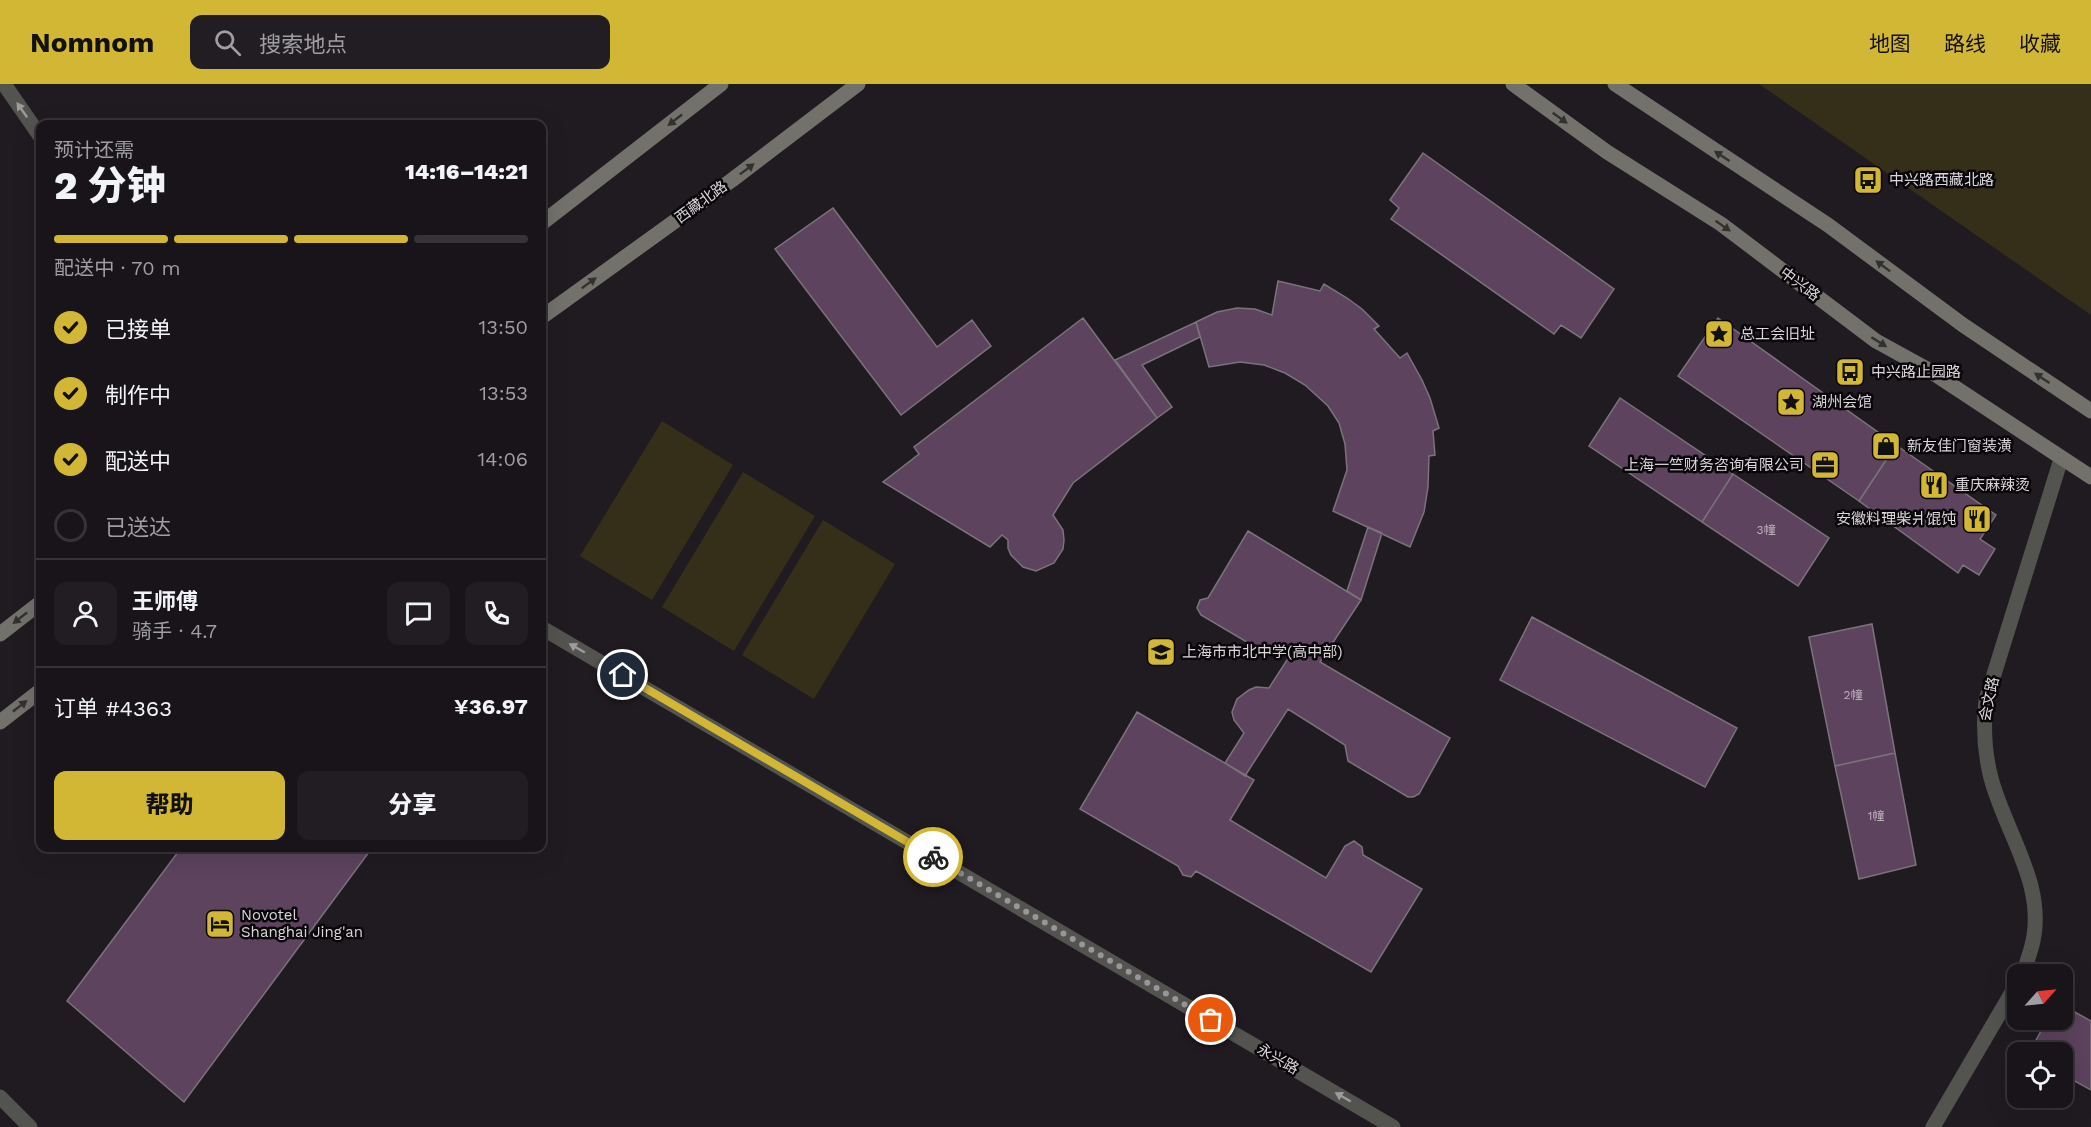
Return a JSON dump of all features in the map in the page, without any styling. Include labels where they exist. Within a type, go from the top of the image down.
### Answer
[{"type":"main road","points":[[546,220],[722,84]]},
{"type":"main road","name":"西藏北路","points":[[546,314],[732,180],[858,84]]},
{"type":"main road","name":"中兴路","points":[[1513,84],[1607,152],[1720,224],[1876,341],[1927,369],[2091,477]]},
{"type":"main road","points":[[1615,84],[1828,225],[1963,325],[2091,411]]},
{"type":"main road","points":[[0,634],[36,606]]},
{"type":"main road","points":[[0,722],[36,694]]},
{"type":"street","points":[[4,84],[36,130]]},
{"type":"street","name":"会文路","points":[[2026,964],[2037,916],[2033,890],[1991,779],[1983,728],[1986,700],[2061,459]]},
{"type":"street","name":"永兴路","points":[[546,630],[1393,1127]]},
{"type":"street","points":[[1933,1127],[2007,1001]]},
{"type":"street","points":[[0,1097],[30,1127]]},
{"type":"shaded area","points":[[1759,84],[2091,84],[2091,315]]},
{"type":"shaded area","points":[[662,421],[733,465],[652,600],[580,556]]},
{"type":"shaded area","points":[[743,472],[815,516],[734,651],[662,607]]},
{"type":"shaded area","points":[[823,520],[895,564],[814,699],[742,655]]},
{"type":"building","points":[[1423,153],[1614,289],[1581,338],[1561,325],[1554,334],[1391,219],[1399,208],[1390,200]]},
{"type":"building","points":[[833,208],[937,347],[972,320],[991,346],[901,415],[775,249]]},
{"type":"building","points":[[1278,281],[1320,291],[1324,284],[1347,298],[1379,326],[1374,329],[1400,358],[1407,353],[1422,380],[1439,428],[1433,431],[1435,455],[1429,456],[1424,512],[1410,547],[1333,511],[1347,470],[1345,444],[1339,423],[1328,406],[1305,385],[1285,373],[1264,365],[1240,362],[1209,367],[1196,322],[1217,312],[1237,308],[1255,309],[1272,315]]},
{"type":"building","points":[[1083,318],[1157,418],[1073,483],[1053,515],[1063,530],[1064,540],[1063,549],[1054,563],[1036,571],[1023,567],[1011,555],[1008,540],[1002,535],[990,547],[883,482],[919,454],[914,447]]},
{"type":"building","points":[[1718,318],[1896,445],[1859,501],[1678,376]]},
{"type":"building","points":[[1196,322],[1200,337],[1142,365],[1172,407],[1157,418],[1115,360]]},
{"type":"building","points":[[1620,398],[1733,474],[1702,522],[1589,446]]},
{"type":"building","points":[[1896,445],[1996,515],[1980,539],[1995,549],[1979,575],[1963,565],[1958,573],[1859,501]]},
{"type":"building","points":[[1733,474],[1829,538],[1798,586],[1702,522]]},
{"type":"building","points":[[1368,527],[1382,533],[1361,600],[1347,591]]},
{"type":"building","points":[[1248,531],[1361,600],[1320,662],[1450,738],[1419,794],[1408,797],[1348,761],[1345,745],[1288,709],[1245,776],[1225,763],[1244,733],[1234,720],[1232,712],[1237,699],[1256,687],[1269,688],[1289,657],[1272,648],[1267,654],[1201,615],[1197,608],[1200,600],[1208,598]]},
{"type":"building","points":[[1532,617],[1737,728],[1705,787],[1500,680]]},
{"type":"building","points":[[1872,624],[1895,753],[1835,766],[1809,637]]},
{"type":"building","points":[[1137,712],[1254,780],[1230,820],[1326,878],[1345,846],[1354,841],[1362,847],[1363,855],[1422,889],[1371,972],[1196,871],[1191,877],[1183,875],[1178,866],[1080,809]]},
{"type":"building","points":[[1895,753],[1916,865],[1859,879],[1835,766]]},
{"type":"building","name":"Novotel Shanghai Jing'an","points":[[178,852],[369,852],[184,1102],[67,1001]]},
{"type":"building","points":[[2073,1011],[2091,1021],[2091,1090],[2073,1080],[2073,1042],[2035,1042],[2042,1030],[2073,1030]]},
{"type":"way so far","points":[[933,857],[1211,1020]]},
{"type":"place","name":"中兴路西藏北路","points":[[1868,180]]},
{"type":"place","name":"总工会旧址","points":[[1719,334]]},
{"type":"place","name":"中兴路止园路","points":[[1850,372]]},
{"type":"place","name":"湖州会馆","points":[[1791,402]]},
{"type":"place","name":"新友佳门窗装潢","points":[[1886,446]]},
{"type":"place","name":"上海一竺财务咨询有限公司","points":[[1825,465]]},
{"type":"place","name":"重庆麻辣烫","points":[[1934,485]]},
{"type":"place","name":"安徽料理柴爿馄饨","points":[[1977,519]]},
{"type":"place","name":"上海市市北中学(高中部)","points":[[1161,652]]},
{"type":"place","name":"Novotel Shanghai Jing'an","points":[[220,924]]},
{"type":"route","points":[[623,675],[933,857]]}]
